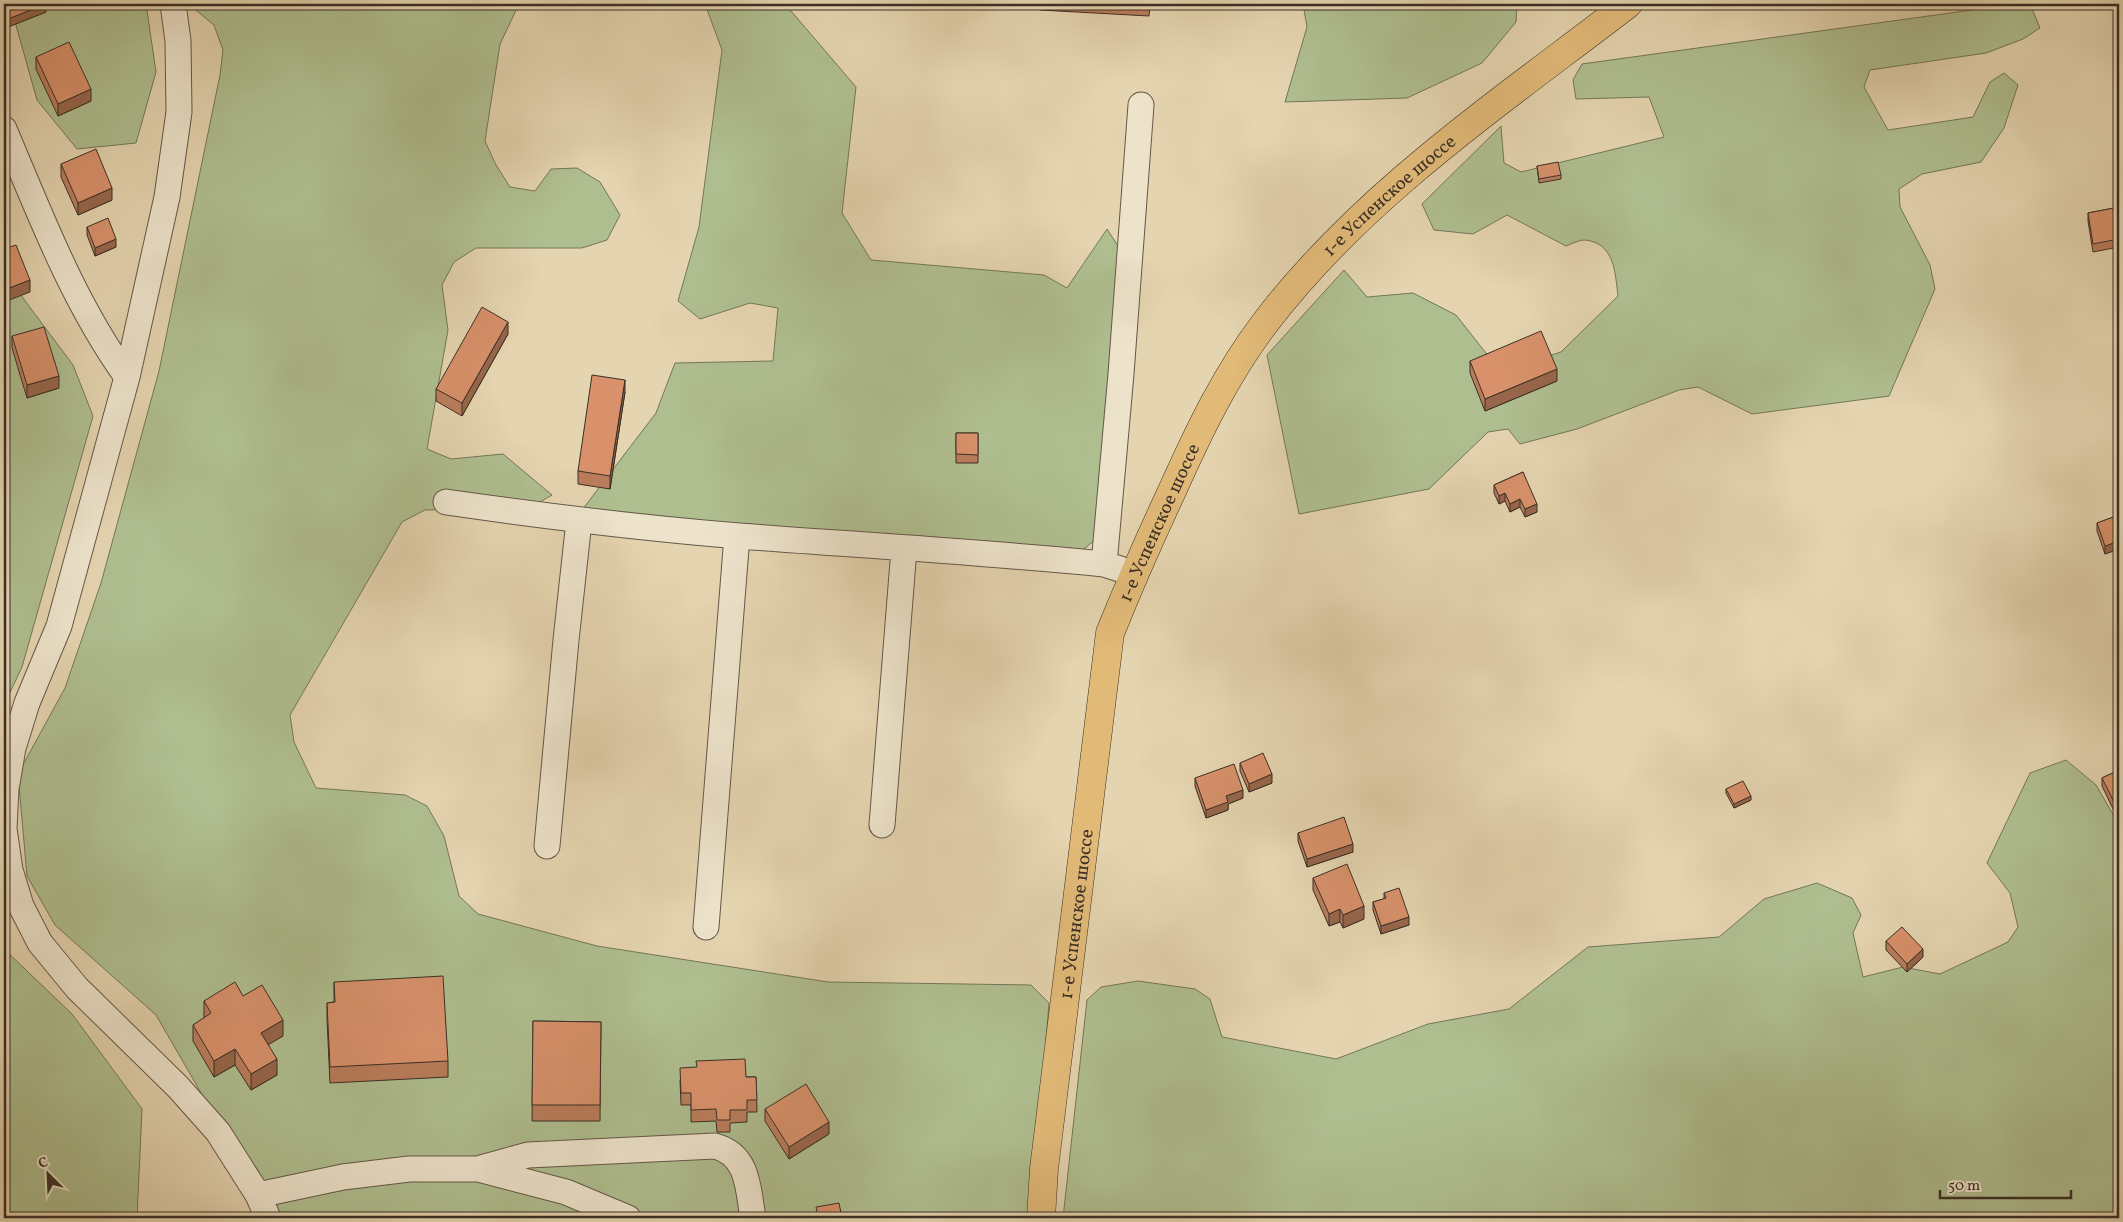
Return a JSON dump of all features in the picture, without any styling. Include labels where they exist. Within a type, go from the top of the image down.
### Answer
[{"type":"main road","name":"1-е Успенское шоссе","points":[[1040,1218],[1044,1169],[1110,633],[1134,574],[1201,426],[1264,324],[1307,272],[1348,230],[1417,168],[1628,4]]},
{"type":"street","points":[[173,4],[178,41],[179,112],[167,198],[127,377],[59,626],[27,703],[13,748],[6,789],[4,829],[10,870],[21,906],[40,943],[77,988],[178,1087],[218,1132],[258,1195],[268,1218]]},
{"type":"street","points":[[1104,564],[1121,374],[1141,105]]},
{"type":"street","points":[[4,129],[57,255],[90,322],[127,377]]},
{"type":"street","points":[[446,502],[580,521],[737,536],[1104,564],[1134,574]]},
{"type":"street","points":[[547,846],[566,640],[580,521]]},
{"type":"street","points":[[706,927],[737,536]]},
{"type":"street","points":[[882,825],[904,549]]},
{"type":"street","points":[[478,1169],[528,1155],[714,1146],[728,1150],[740,1163],[746,1178],[753,1218]]},
{"type":"street","points":[[258,1195],[343,1177],[409,1169],[478,1169],[566,1192],[628,1218]]},
{"type":"green space","points":[[10,4],[146,4],[156,72],[136,143],[77,149],[37,100]]},
{"type":"green space","points":[[192,4],[519,4],[500,44],[485,141],[496,165],[510,187],[535,191],[551,169],[577,168],[600,182],[620,215],[607,240],[582,248],[476,248],[454,262],[442,285],[448,330],[427,449],[451,459],[503,454],[552,495],[528,509],[425,510],[402,522],[290,715],[294,742],[316,788],[405,795],[427,806],[444,836],[459,896],[478,914],[597,946],[828,982],[1031,985],[1049,1003],[1032,1218],[361,1218],[347,1213],[270,1212],[156,1015],[55,925],[27,876],[18,774],[65,688],[101,583],[159,371],[220,75],[223,50],[214,25],[192,7]]},
{"type":"green space","points":[[705,4],[785,4],[856,87],[842,213],[871,260],[1044,275],[1067,288],[1107,229],[1123,254],[1105,531],[1076,556],[579,514],[656,413],[675,363],[773,361],[778,308],[750,303],[700,319],[678,301],[699,227],[722,50]]},
{"type":"green space","points":[[1303,4],[1517,4],[1516,22],[1482,63],[1407,98],[1285,102],[1307,27]]},
{"type":"green space","points":[[2015,4],[2030,4],[2040,28],[2023,39],[1986,53],[1870,70],[1864,87],[1888,130],[1973,117],[1990,82],[2004,73],[2018,85],[2004,128],[1981,162],[1922,174],[1899,189],[1900,207],[1930,265],[1935,289],[1889,396],[1752,414],[1698,387],[1679,390],[1577,429],[1520,444],[1508,429],[1488,432],[1429,489],[1299,514],[1267,355],[1344,270],[1367,297],[1413,293],[1456,315],[1493,362],[1509,369],[1561,352],[1618,296],[1612,260],[1608,253],[1595,242],[1583,240],[1566,246],[1507,215],[1473,234],[1434,230],[1422,204],[1501,126],[1504,163],[1521,172],[1664,137],[1649,97],[1576,99],[1573,80],[1582,64]]},
{"type":"green space","points":[[4,268],[8,278],[73,365],[93,416],[22,667],[4,705]]},
{"type":"green space","points":[[2066,760],[2096,785],[2114,816],[2119,816],[2119,1218],[1063,1218],[1087,1000],[1101,987],[1138,981],[1195,989],[1210,999],[1222,1037],[1336,1059],[1428,1024],[1509,1009],[1588,947],[1719,937],[1764,899],[1817,883],[1852,898],[1861,915],[1853,933],[1863,977],[1903,967],[1940,974],[2008,942],[2018,927],[2010,893],[1987,863],[2030,773]]},
{"type":"green space","points":[[4,949],[72,1014],[142,1109],[137,1218],[4,1218]]},
{"type":"building","points":[[4,4],[46,4],[8,19]]},
{"type":"building","points":[[69,42],[91,89],[58,104],[36,57]]},
{"type":"building","points":[[96,149],[112,188],[78,203],[61,164]]},
{"type":"building","points":[[1558,162],[1561,175],[1539,179],[1537,166]]},
{"type":"building","points":[[2119,207],[2119,239],[2093,244],[2088,213]]},
{"type":"building","points":[[108,218],[116,239],[95,248],[87,227]]},
{"type":"building","points":[[16,245],[30,280],[4,290],[4,249]]},
{"type":"building","points":[[482,307],[508,322],[462,403],[436,389]]},
{"type":"building","points":[[44,327],[59,376],[27,385],[12,336]]},
{"type":"building","points":[[1541,331],[1557,369],[1485,399],[1470,361]]},
{"type":"building","points":[[592,375],[625,380],[610,476],[578,471]]},
{"type":"building","points":[[956,433],[978,433],[978,455],[956,454]]},
{"type":"building","points":[[1523,472],[1537,504],[1525,509],[1520,499],[1510,504],[1505,493],[1499,496],[1494,485]]},
{"type":"building","points":[[2119,515],[2119,541],[2105,546],[2097,523]]},
{"type":"building","points":[[1263,753],[1272,774],[1249,784],[1240,763]]},
{"type":"building","points":[[1234,764],[1243,790],[1226,796],[1228,802],[1206,810],[1195,778]]},
{"type":"building","points":[[2119,770],[2119,800],[2114,802],[2102,778]]},
{"type":"building","points":[[1743,781],[1751,796],[1734,804],[1726,789]]},
{"type":"building","points":[[1344,817],[1353,844],[1307,859],[1298,833]]},
{"type":"building","points":[[1347,864],[1364,906],[1343,915],[1340,909],[1329,914],[1313,878]]},
{"type":"building","points":[[1399,888],[1409,917],[1381,926],[1373,902],[1386,898],[1384,893]]},
{"type":"building","points":[[1902,927],[1923,949],[1907,964],[1886,941]]},
{"type":"building","points":[[443,976],[448,1061],[330,1067],[327,1003],[335,1002],[334,982]]},
{"type":"building","points":[[235,982],[243,996],[262,985],[283,1020],[261,1033],[277,1059],[251,1074],[235,1049],[214,1061],[193,1025],[211,1013],[204,1001]]},
{"type":"building","points":[[533,1021],[601,1022],[600,1105],[532,1105]]},
{"type":"building","points":[[745,1059],[746,1077],[756,1077],[757,1100],[747,1100],[747,1110],[730,1110],[730,1120],[717,1120],[716,1109],[691,1110],[691,1093],[681,1093],[680,1068],[697,1067],[696,1061]]},
{"type":"building","points":[[806,1084],[829,1122],[789,1147],[765,1109]]},
{"type":"building","points":[[839,1203],[842,1218],[818,1218],[816,1207]]},
{"type":"building","points":[[866,1213],[867,1218],[842,1218]]}]
